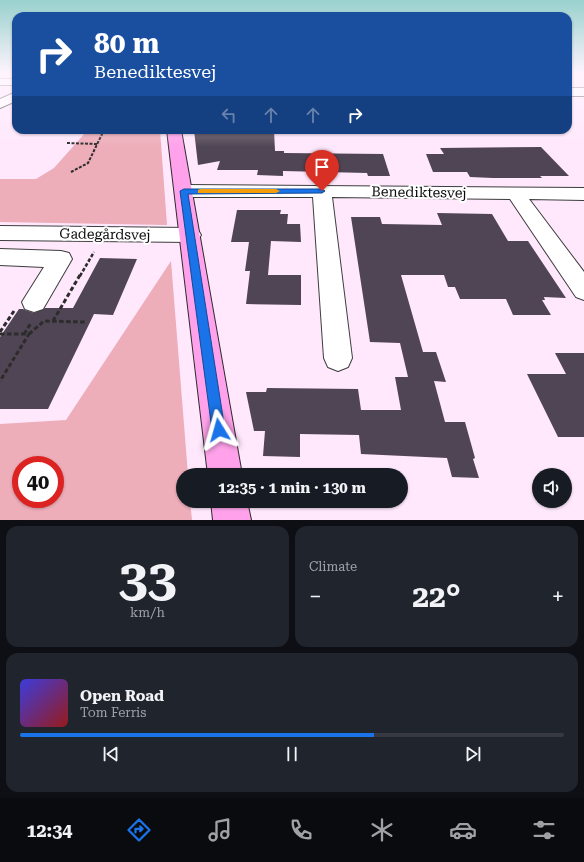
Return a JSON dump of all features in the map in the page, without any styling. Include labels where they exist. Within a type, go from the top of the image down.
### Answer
[{"type":"street","points":[[0,104],[11,98]]},
{"type":"street","points":[[175,134],[224,468]]},
{"type":"street","name":"Benediktesvej","points":[[184,191],[584,194]]},
{"type":"street","points":[[322,191],[338,358]]},
{"type":"street","points":[[516,194],[584,290]]},
{"type":"street","name":"Gadegårdsvej","points":[[34,302],[61,259],[0,257],[10,233],[190,235]]},
{"type":"street","points":[[230,508],[232,520]]},
{"type":"path","points":[[71,172],[88,163],[102,134]]},
{"type":"path","points":[[67,143],[97,144]]},
{"type":"path","points":[[53,321],[104,234]]},
{"type":"path","points":[[0,381],[29,334],[44,321],[85,322]]},
{"type":"path","points":[[0,334],[29,334]]},
{"type":"shaded area","points":[[84,134],[160,134],[167,225],[0,222],[0,179],[36,179],[54,168]]},
{"type":"shaded area","points":[[171,261],[187,468],[176,468],[176,508],[191,508],[192,520],[0,520],[0,424],[66,420]]},
{"type":"building","points":[[194,134],[274,134],[275,151],[284,151],[284,153],[383,154],[390,176],[368,176],[367,173],[283,171],[283,176],[257,175],[258,170],[217,170],[220,161],[198,165]]},
{"type":"building","points":[[541,147],[569,176],[540,176],[542,178],[493,178],[470,177],[467,172],[433,172],[426,154],[444,154],[440,148]]},
{"type":"building","points":[[237,210],[281,210],[280,214],[288,214],[287,224],[300,224],[301,242],[271,241],[268,275],[301,275],[301,305],[246,304],[250,271],[245,271],[249,242],[231,242]]},
{"type":"building","points":[[437,213],[492,214],[508,241],[528,241],[566,298],[544,297],[545,300],[542,300],[551,315],[513,315],[506,299],[460,299],[455,287],[448,287],[444,275],[401,275],[423,352],[436,352],[446,382],[434,381],[445,422],[465,422],[475,458],[473,459],[479,478],[452,477],[447,458],[361,454],[359,435],[300,434],[300,457],[263,456],[265,431],[254,431],[246,392],[266,392],[267,388],[358,389],[361,410],[401,410],[395,377],[408,377],[400,343],[370,342],[351,217],[380,217],[382,224],[442,225]]},
{"type":"building","points":[[100,258],[137,259],[113,315],[94,314],[48,409],[0,409],[0,337],[19,309],[34,313],[45,308],[73,308]]},
{"type":"building","points":[[555,353],[584,353],[584,437],[558,437],[527,374],[566,374]]},
{"type":"slow traffic","points":[[200,191],[276,191]]},
{"type":"route","points":[[219,430],[184,191],[322,191]]}]
